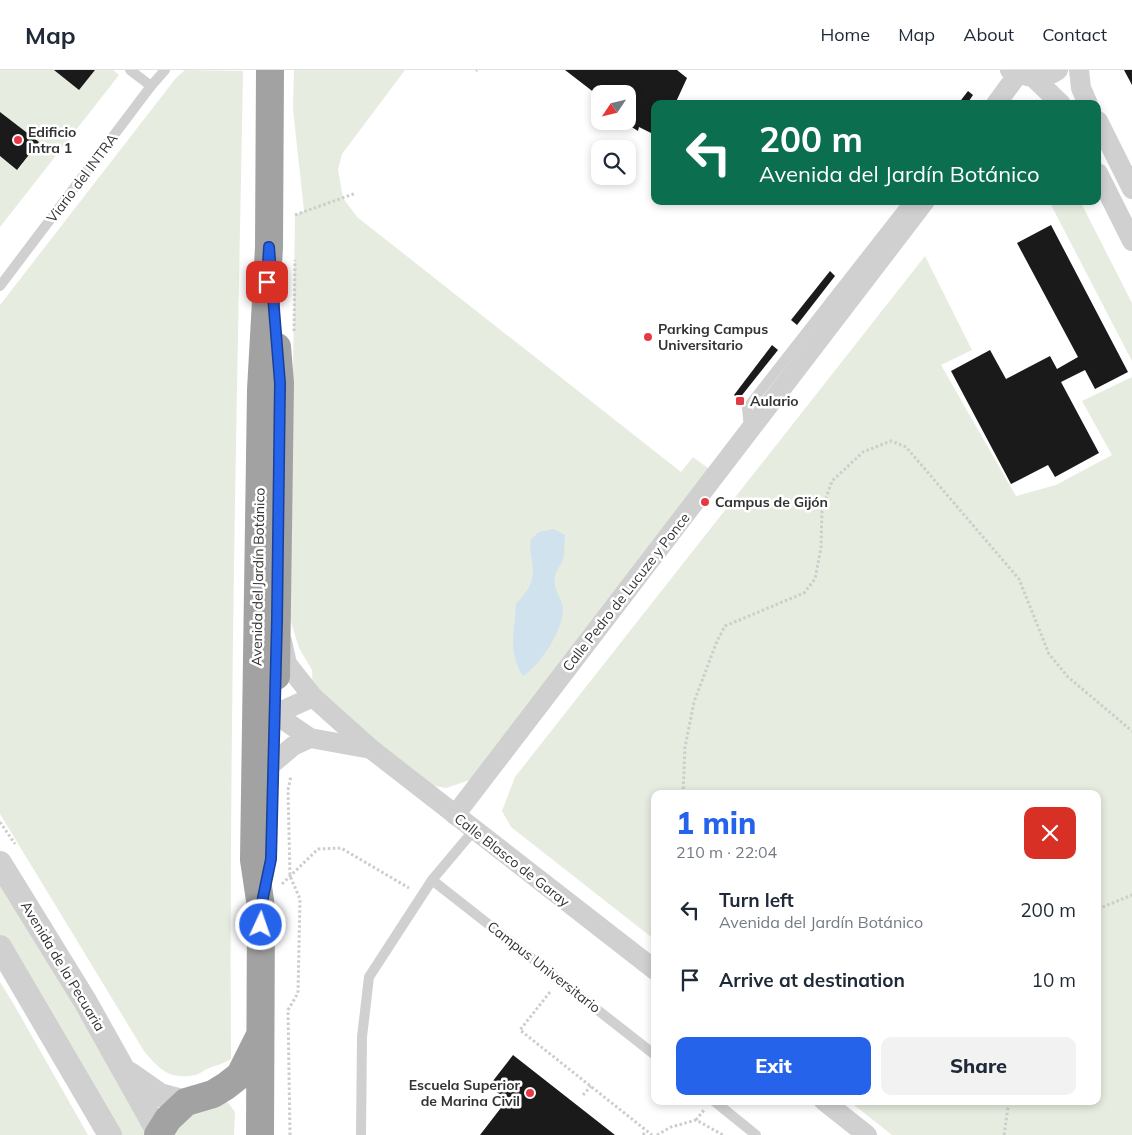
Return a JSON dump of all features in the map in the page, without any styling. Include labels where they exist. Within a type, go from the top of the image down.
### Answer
[{"type":"highway","name":"Avenida del Jardín Botánico","points":[[260,1133],[261,907],[254,860],[260,390],[269,247],[270,70]]},
{"type":"highway","name":"Avenida del Jardín Botánico","points":[[261,907],[271,859],[280,383],[269,247]]},
{"type":"highway","name":"Avenida de la Pecuaria","points":[[159,1134],[168,1119],[186,1102],[213,1094],[240,1075],[261,1034]]},
{"type":"street","points":[[999,100],[1020,74],[1054,72],[1058,70]]},
{"type":"street","points":[[1079,70],[1086,100]]},
{"type":"street","points":[[1020,74],[1056,100]]},
{"type":"street","points":[[1101,127],[1132,189]]},
{"type":"street","points":[[1101,179],[1132,241]]},
{"type":"street","name":"Calle Pedro de Lucuze y Ponce","points":[[455,815],[922,205]]},
{"type":"street","name":"Calle Blasco de Garay","points":[[277,620],[287,664],[314,697],[371,749],[651,967]]},
{"type":"street","points":[[257,666],[275,714]]},
{"type":"street","points":[[256,737],[266,720],[275,714],[314,697]]},
{"type":"street","name":"Calle Blasco de Garay","points":[[275,714],[310,738],[371,749]]},
{"type":"street","points":[[273,764],[293,746],[310,738]]},
{"type":"street","name":"Avenida de la Pecuaria","points":[[0,863],[85,1000],[159,1134]]},
{"type":"street","points":[[0,947],[110,1135]]},
{"type":"street","name":"Avenida de la Pecuaria","points":[[125,1070],[160,1095],[186,1102]]},
{"type":"street","points":[[829,1105],[867,1135]]},
{"type":"lane","points":[[130,70],[151,86]]},
{"type":"lane","name":"Viario del INTRA","points":[[0,286],[163,71]]},
{"type":"lane","points":[[749,431],[747,408],[906,205]]},
{"type":"lane","points":[[361,1135],[362,1037],[369,977],[432,880],[474,830]]},
{"type":"lane","name":"Campus Universitario","points":[[432,880],[651,1052]]},
{"type":"lane","points":[[719,1105],[756,1135]]},
{"type":"path","points":[[295,215],[356,193]]},
{"type":"path","points":[[683,790],[684,747],[694,702],[717,641],[725,626],[804,594],[816,579],[821,548],[822,509],[832,481],[863,452],[891,441],[906,447],[1019,579],[1049,654],[1068,677],[1132,731]]},
{"type":"path","points":[[261,907],[318,849],[341,848],[422,896]]},
{"type":"path","points":[[1101,908],[1132,895]]},
{"type":"path","points":[[559,979],[520,1030],[652,1135]]},
{"type":"path","points":[[583,1095],[591,1086]]},
{"type":"path","points":[[1004,1135],[1008,1105]]},
{"type":"path","points":[[657,1135],[671,1127],[696,1120],[721,1134]]},
{"type":"path","points":[[643,1135],[646,1131]]},
{"type":"shaded area","points":[[0,70],[113,70],[119,75],[0,227],[0,156],[18,170],[39,142],[0,112]]},
{"type":"shaded area","points":[[185,70],[243,71],[232,689],[231,1059],[197,1074],[178,1076],[165,1072],[144,1051],[0,814],[0,305],[176,78]]},
{"type":"shaded area","points":[[294,70],[405,70],[342,154],[338,170],[343,198],[357,217],[681,472],[693,457],[716,474],[485,775],[446,788],[413,782],[313,697],[312,670],[299,648],[290,618],[295,215],[304,211],[293,109]]},
{"type":"shaded area","points":[[1051,205],[1082,205],[1132,303],[1132,361]]},
{"type":"shaded area","points":[[925,256],[972,350],[941,365],[1016,496],[1056,485],[1112,455],[1082,401],[1132,377],[1132,1135],[892,1135],[854,1105],[1101,1105],[1101,790],[651,790],[651,937],[511,827],[502,811],[515,777]]},
{"type":"shaded area","points":[[0,863],[160,1135],[110,1135],[0,947]]},
{"type":"shaded area","points":[[0,982],[13,1003],[88,1135],[0,1135]]},
{"type":"shaded area","points":[[225,1099],[235,1112],[234,1135],[173,1135],[181,1119]]},
{"type":"water","points":[[554,529],[565,535],[564,556],[556,572],[554,582],[563,606],[562,618],[555,637],[543,656],[523,676],[518,667],[513,649],[516,603],[528,589],[532,580],[531,539],[539,532]]},
{"type":"building","name":"Edificio Intra 1","points":[[54,70],[95,70],[79,90]]},
{"type":"building","points":[[565,70],[677,70],[687,78],[677,100],[651,100],[651,133],[639,127],[638,131],[636,130],[636,85],[591,85],[591,90]]},
{"type":"building","points":[[1124,70],[1132,70],[1132,85]]},
{"type":"building","points":[[968,91],[973,95],[970,100],[961,100]]},
{"type":"building","name":"Edificio Intra 1","points":[[0,112],[39,142],[17,170],[0,156]]},
{"type":"building","points":[[1051,225],[1128,372],[1095,389],[1085,370],[1061,382],[1099,453],[1055,477],[1048,465],[1011,484],[951,371],[990,350],[1006,379],[1050,356],[1057,369],[1078,357],[1017,243]]},
{"type":"building","points":[[830,271],[835,276],[797,325],[791,320]]},
{"type":"building","points":[[772,345],[778,350],[739,399],[734,395]]},
{"type":"building","name":"Escuela Superior de Marina Civil","points":[[513,1055],[615,1135],[480,1135],[507,1100],[489,1086]]},
{"type":"place","name":"Edificio Intra 1","points":[[18,140]]},
{"type":"place","name":"Parking Campus Universitario","points":[[648,337]]},
{"type":"place","name":"Aulario","points":[[740,401]]},
{"type":"place","name":"Campus de Gijón","points":[[705,502]]},
{"type":"place","name":"Escuela Superior de Marina Civil","points":[[530,1093]]},
{"type":"route","points":[[261,925],[261,907],[271,859],[280,383],[269,247],[267,282]]}]
